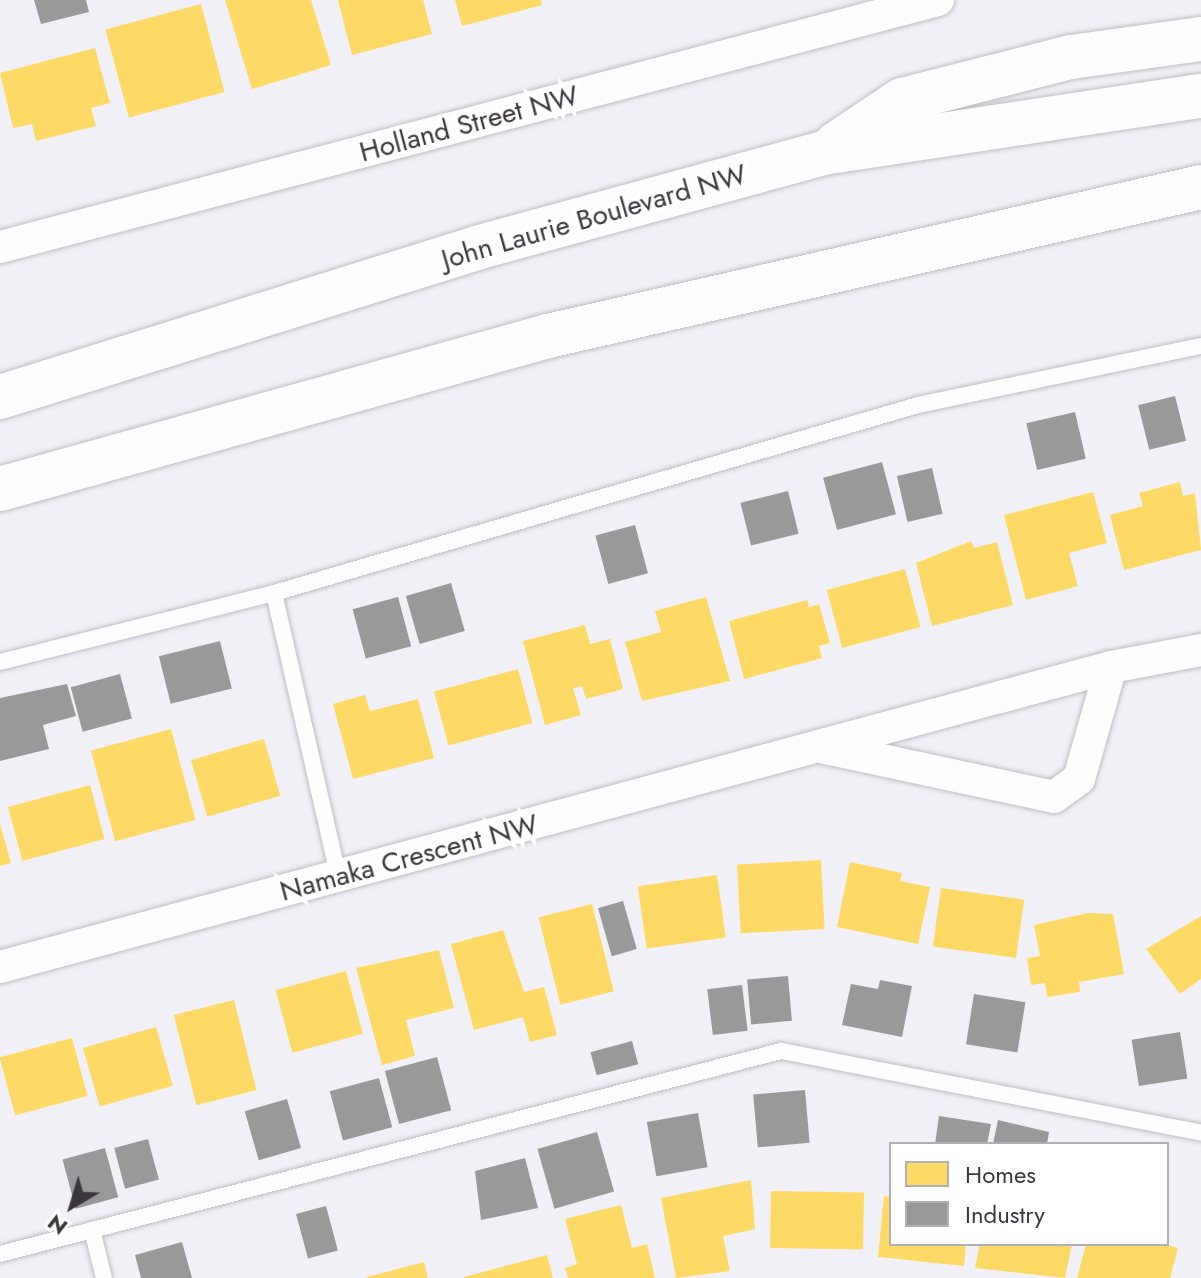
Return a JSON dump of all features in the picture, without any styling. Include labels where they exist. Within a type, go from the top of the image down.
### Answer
[{"type":"main road","points":[[823,153],[902,100],[1071,57],[1201,39]]},
{"type":"main road","name":"John Laurie Boulevard NW","points":[[0,397],[480,247],[823,153],[1201,96]]},
{"type":"main road","points":[[0,489],[548,336],[1200,188]]},
{"type":"street","name":"Holland Street NW","points":[[0,247],[885,5],[938,0]]},
{"type":"street","name":"Namaka Crescent NW","points":[[0,967],[339,878],[1111,667],[1201,650]]},
{"type":"street","name":"Namaka Crescent NW","points":[[816,746],[1054,797],[1079,779],[1111,667]]},
{"type":"lane","points":[[0,662],[274,593],[918,405],[1201,346]]},
{"type":"lane","points":[[274,593],[339,878]]},
{"type":"lane","points":[[0,1254],[781,1051],[1201,1133]]},
{"type":"lane","points":[[92,1230],[104,1278]]},
{"type":"building: Homes","points":[[225,0],[311,0],[331,65],[252,89]]},
{"type":"building: Homes","points":[[338,0],[423,0],[432,34],[352,55]]},
{"type":"building: Homes","points":[[455,0],[541,0],[542,5],[462,26]]},
{"type":"building: Homes","points":[[201,4],[225,92],[129,118],[105,30]]},
{"type":"building: Homes","points":[[95,48],[110,103],[91,108],[96,126],[36,141],[32,124],[13,128],[0,73]]},
{"type":"building: Homes","points":[[1180,482],[1183,496],[1195,493],[1201,550],[1124,570],[1110,515],[1143,506],[1139,493]]},
{"type":"building: Homes","points":[[1093,492],[1107,543],[1069,553],[1078,586],[1026,600],[1004,515]]},
{"type":"building: Homes","points":[[971,541],[974,548],[997,542],[1013,605],[932,626],[916,563]]},
{"type":"building: Homes","points":[[905,569],[921,627],[842,648],[827,590]]},
{"type":"building: Homes","points":[[706,597],[730,681],[642,701],[625,642],[661,632],[655,611]]},
{"type":"building: Homes","points":[[807,600],[809,607],[819,604],[830,643],[819,646],[822,658],[744,679],[729,621]]},
{"type":"building: Homes","points":[[585,625],[590,644],[610,639],[623,689],[586,699],[582,686],[573,688],[581,715],[545,725],[523,641]]},
{"type":"building: Homes","points":[[518,669],[532,723],[448,746],[434,692]]},
{"type":"building: Homes","points":[[365,695],[370,711],[418,699],[434,758],[353,779],[333,704]]},
{"type":"building: Homes","points":[[171,729],[195,820],[115,841],[91,750]]},
{"type":"building: Homes","points":[[264,739],[280,796],[207,817],[191,760]]},
{"type":"building: Homes","points":[[90,785],[104,839],[22,861],[8,807]]},
{"type":"building: Homes","points":[[0,824],[11,863],[0,866]]},
{"type":"building: Homes","points":[[821,860],[825,929],[741,933],[737,864]]},
{"type":"building: Homes","points":[[850,862],[902,873],[900,881],[930,887],[918,944],[837,927]]},
{"type":"building: Homes","points":[[717,875],[726,937],[647,949],[638,886]]},
{"type":"building: Homes","points":[[941,888],[1024,900],[1016,958],[933,946]]},
{"type":"building: Homes","points":[[592,904],[614,991],[560,1005],[539,917]]},
{"type":"building: Homes","points":[[1088,913],[1113,914],[1124,974],[1079,982],[1080,992],[1047,997],[1045,983],[1031,985],[1027,958],[1040,956],[1034,925]]},
{"type":"building: Homes","points":[[1201,916],[1201,979],[1180,994],[1146,949]]},
{"type":"building: Homes","points":[[503,930],[524,992],[544,987],[557,1035],[530,1042],[523,1017],[474,1030],[451,944]]},
{"type":"building: Homes","points":[[439,950],[454,1008],[406,1020],[415,1056],[382,1065],[356,968]]},
{"type":"building: Homes","points":[[346,971],[363,1034],[292,1053],[275,990]]},
{"type":"building: Homes","points":[[234,1000],[256,1090],[196,1105],[174,1015]]},
{"type":"building: Homes","points":[[156,1027],[173,1086],[100,1107],[83,1048]]},
{"type":"building: Homes","points":[[72,1038],[88,1096],[15,1115],[0,1057]]},
{"type":"building: Homes","points":[[751,1180],[755,1229],[723,1236],[730,1271],[676,1278],[661,1198]]},
{"type":"building: Homes","points":[[771,1191],[864,1193],[863,1250],[770,1248]]},
{"type":"building: Homes","points":[[884,1196],[889,1197],[889,1246],[966,1246],[964,1266],[878,1257]]},
{"type":"building: Homes","points":[[621,1205],[632,1248],[647,1244],[655,1278],[568,1278],[565,1268],[577,1264],[565,1219]]},
{"type":"building: Homes","points":[[980,1246],[1072,1246],[1065,1278],[975,1268]]},
{"type":"building: Homes","points":[[1085,1246],[1178,1248],[1170,1278],[1077,1278]]},
{"type":"building: Homes","points":[[547,1255],[553,1278],[464,1278],[464,1277]]},
{"type":"building: Homes","points":[[424,1262],[428,1278],[367,1278],[367,1277]]},
{"type":"building: Industry","points":[[34,0],[86,0],[89,12],[41,24]]},
{"type":"building: Industry","points":[[1175,396],[1186,441],[1149,450],[1138,405]]},
{"type":"building: Industry","points":[[1075,412],[1086,459],[1037,470],[1026,423]]},
{"type":"building: Industry","points":[[882,462],[896,514],[837,530],[823,478]]},
{"type":"building: Industry","points":[[932,468],[943,514],[907,522],[897,476]]},
{"type":"building: Industry","points":[[788,491],[799,534],[751,546],[740,503]]},
{"type":"building: Industry","points":[[635,525],[648,573],[608,584],[595,536]]},
{"type":"building: Industry","points":[[451,583],[465,631],[420,644],[406,596]]},
{"type":"building: Industry","points":[[398,597],[411,646],[366,658],[353,609]]},
{"type":"building: Industry","points":[[220,641],[232,689],[171,704],[159,656]]},
{"type":"building: Industry","points":[[120,674],[132,718],[83,732],[71,687]]},
{"type":"building: Industry","points":[[67,684],[76,716],[43,725],[49,749],[0,761],[0,698]]},
{"type":"building: Industry","points":[[623,901],[637,949],[612,956],[598,908]]},
{"type":"building: Industry","points":[[788,976],[792,1021],[751,1024],[747,980]]},
{"type":"building: Industry","points":[[880,980],[912,986],[902,1037],[842,1025],[851,984],[878,989]]},
{"type":"building: Industry","points":[[742,985],[748,1031],[713,1035],[707,989]]},
{"type":"building: Industry","points":[[974,994],[1025,1002],[1017,1053],[966,1044]]},
{"type":"building: Industry","points":[[1180,1032],[1187,1078],[1139,1086],[1132,1040]]},
{"type":"building: Industry","points":[[632,1041],[638,1064],[597,1075],[590,1052]]},
{"type":"building: Industry","points":[[437,1057],[451,1110],[399,1124],[385,1071]]},
{"type":"building: Industry","points":[[379,1078],[392,1127],[343,1140],[330,1091]]},
{"type":"building: Industry","points":[[805,1090],[810,1143],[758,1147],[753,1095]]},
{"type":"building: Industry","points":[[287,1099],[301,1148],[259,1160],[245,1111]]},
{"type":"building: Industry","points":[[698,1113],[708,1167],[656,1176],[647,1122]]},
{"type":"building: Industry","points":[[939,1116],[991,1124],[987,1142],[935,1142]]},
{"type":"building: Industry","points":[[998,1120],[1049,1132],[1047,1142],[993,1142]]},
{"type":"building: Industry","points":[[597,1132],[614,1192],[554,1209],[537,1149]]},
{"type":"building: Industry","points":[[148,1139],[159,1180],[125,1189],[114,1148]]},
{"type":"building: Industry","points":[[105,1148],[118,1197],[76,1209],[62,1159]]},
{"type":"building: Industry","points":[[525,1158],[538,1208],[481,1220],[475,1171]]},
{"type":"building: Industry","points":[[326,1206],[338,1250],[308,1258],[296,1214]]},
{"type":"building: Industry","points":[[182,1242],[192,1278],[141,1278],[135,1255]]}]
